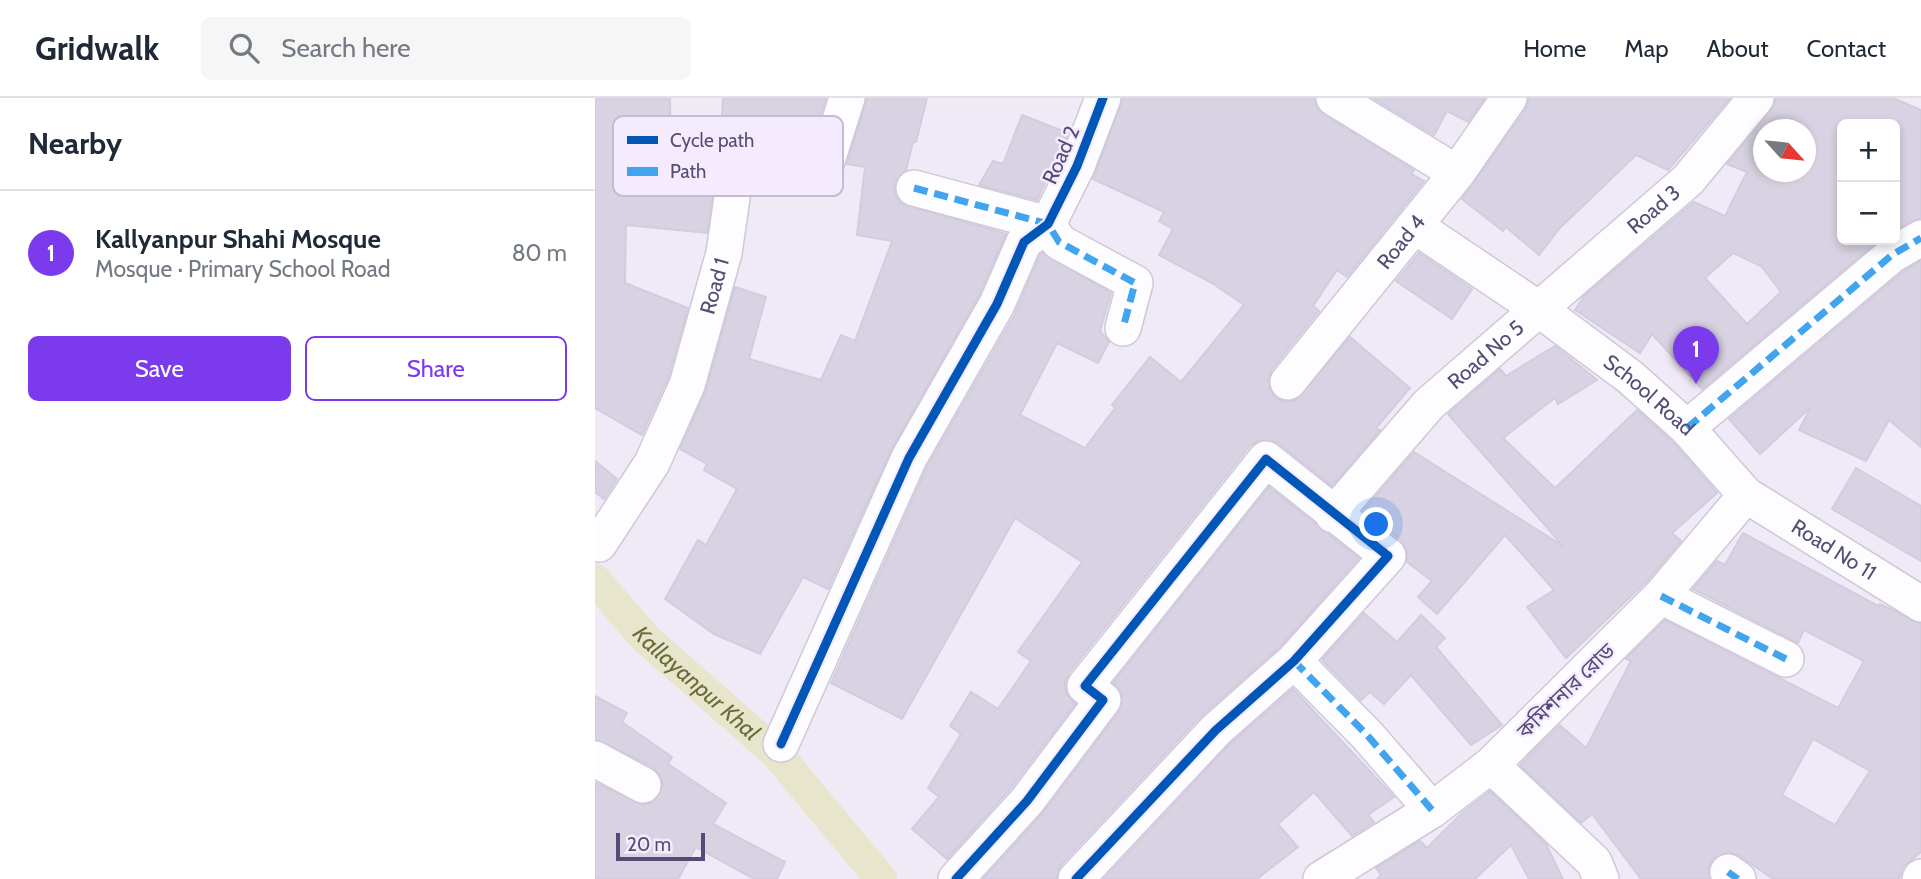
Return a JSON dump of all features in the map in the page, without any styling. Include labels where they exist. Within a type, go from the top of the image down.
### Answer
[{"type":"street","name":"Road 1","points":[[841,116],[847,98]]},
{"type":"street","name":"Road 2","points":[[1048,224],[1077,166],[1103,98]]},
{"type":"street","points":[[1335,98],[1457,173]]},
{"type":"street","name":"Road 4","points":[[1288,382],[1457,173],[1509,98]]},
{"type":"street","name":"Road 3","points":[[1540,310],[1688,180],[1756,98]]},
{"type":"street","points":[[914,188],[1048,224],[1059,242],[1135,283],[1123,328]]},
{"type":"street","name":"Road 1","points":[[599,544],[652,463],[687,385],[724,253],[732,196]]},
{"type":"street","points":[[781,744],[909,458],[997,304],[1024,242],[1048,224]]},
{"type":"street","name":"Road No 5","points":[[1333,515],[1429,404],[1540,310],[1415,226]]},
{"type":"street","points":[[1687,428],[1892,255],[1921,238]]},
{"type":"street","name":"School Road","points":[[1540,310],[1630,377],[1687,428],[1746,495]]},
{"type":"street","points":[[956,879],[1027,801],[1103,700],[1085,686],[1266,459],[1333,515],[1388,556],[1294,662],[1216,730],[1076,879]]},
{"type":"street","name":"কমিশনার রোড","points":[[1321,879],[1432,810],[1491,765],[1661,596],[1746,495]]},
{"type":"street","name":"Road No 11","points":[[1746,495],[1921,604]]},
{"type":"street","points":[[1661,596],[1786,659]]},
{"type":"street","points":[[1294,662],[1367,735],[1432,810]]},
{"type":"street","points":[[595,759],[643,785]]},
{"type":"street","points":[[1491,765],[1594,862],[1601,879]]},
{"type":"building","points":[[595,98],[670,98],[670,116],[613,116],[613,196],[712,196],[707,233],[626,225],[625,283],[688,308],[668,378],[642,435],[595,408]]},
{"type":"building","points":[[723,98],[826,98],[820,116],[722,116]]},
{"type":"building","points":[[867,98],[927,98],[906,170],[894,183],[895,194],[900,203],[1006,234],[979,295],[891,450],[828,589],[803,577],[760,654],[714,634],[665,599],[698,540],[706,545],[737,489],[704,470],[707,464],[680,449],[706,391],[735,287],[766,297],[749,359],[821,380],[841,335],[855,341],[892,241],[857,235],[865,167],[847,164]]},
{"type":"building","points":[[1123,98],[1314,98],[1317,108],[1324,115],[1414,170],[1411,174],[1424,181],[1347,277],[1337,270],[1313,306],[1319,311],[1272,369],[1268,380],[1270,390],[1276,398],[1286,402],[1296,400],[1350,337],[1410,388],[1376,428],[1380,430],[1332,486],[1278,443],[1259,440],[1250,446],[1069,673],[1065,682],[1066,693],[1075,704],[1011,788],[947,859],[912,829],[939,797],[928,788],[961,734],[950,726],[971,692],[998,709],[1031,661],[1018,652],[1082,562],[1015,518],[902,719],[831,683],[927,467],[1015,314],[1040,255],[1043,253],[1111,293],[1100,331],[1109,342],[1098,363],[1057,343],[1020,415],[1085,448],[1115,408],[1112,405],[1150,357],[1181,382],[1244,305],[1212,283],[1159,255],[1173,229],[1159,221],[1164,212],[1093,179]]},
{"type":"building","points":[[1373,98],[1485,98],[1468,122],[1447,111],[1434,135]]},
{"type":"building","points":[[1529,98],[1730,98],[1668,170],[1636,155],[1560,228],[1539,255],[1506,227],[1503,231],[1462,199],[1526,109]]},
{"type":"building","points":[[1776,98],[1893,98],[1921,110],[1921,218],[1900,228],[1900,119],[1837,119],[1837,245],[1873,245],[1702,389],[1652,334],[1640,353],[1575,310],[1584,296],[1694,202],[1725,216],[1747,172],[1727,164],[1753,133],[1753,182],[1816,182],[1816,119],[1764,119]],"holes":[[[1733,253],[1761,266],[1781,292],[1747,324],[1705,278]]]},
{"type":"building","points":[[1022,115],[1068,133],[1037,200],[979,185],[993,161],[1003,164]]},
{"type":"building","points":[[1419,253],[1472,289],[1452,319],[1396,281]]},
{"type":"building","points":[[1921,261],[1921,447],[1889,420],[1866,461],[1799,430],[1811,407],[1760,454],[1729,419],[1904,271]]},
{"type":"building","points":[[1555,346],[1597,380],[1558,404],[1555,398],[1503,438],[1555,488],[1637,410],[1673,442],[1717,493],[1672,533],[1681,541],[1646,582],[1566,658],[1527,607],[1554,590],[1505,535],[1437,614],[1418,597],[1432,581],[1407,562],[1407,550],[1401,540],[1363,511],[1414,452],[1563,546],[1448,414],[1500,369],[1506,376]]},
{"type":"building","points":[[595,461],[617,479],[604,499],[595,492]]},
{"type":"building","points":[[1856,468],[1921,506],[1921,561],[1832,509]]},
{"type":"building","points":[[1269,487],[1359,558],[1280,647],[1201,716],[1061,865],[1056,879],[983,879],[1043,813],[1119,712],[1122,693],[1113,683]]},
{"type":"building","points":[[1743,533],[1878,606],[1880,604],[1921,624],[1921,852],[1903,867],[1899,879],[1773,879],[1740,856],[1729,852],[1712,860],[1708,870],[1709,879],[1641,879],[1592,814],[1581,823],[1520,765],[1560,725],[1586,748],[1631,661],[1626,659],[1665,620],[1838,708],[1864,661],[1804,630],[1798,643],[1693,589],[1717,561],[1725,565]],"holes":[[[1813,739],[1870,771],[1835,825],[1782,795]]]},
{"type":"building","points":[[1364,613],[1397,642],[1421,615],[1445,638],[1436,647],[1502,725],[1471,745],[1411,675],[1384,704],[1370,692],[1361,700],[1322,660]]},
{"type":"building","points":[[1293,689],[1394,797],[1368,815],[1374,822],[1352,836],[1314,792],[1278,824],[1298,847],[1257,879],[1104,879],[1230,744]]},
{"type":"building","points":[[595,696],[627,713],[622,722],[672,757],[668,764],[726,803],[713,824],[785,862],[777,879],[754,879],[696,847],[678,879],[595,879],[595,782],[643,805],[654,802],[663,785],[660,775],[653,767],[595,739]]},
{"type":"building","points":[[1490,791],[1546,844],[1563,879],[1529,879],[1511,845],[1475,879],[1377,879],[1381,875],[1376,868],[1420,841],[1427,848],[1463,812]]},
{"type":"waterway","name":"Kallayanpur Khal","points":[[595,580],[645,638],[776,753],[881,879]]},
{"type":"marked path","points":[[914,188],[1048,224],[1059,242],[1135,283],[1123,328]]},
{"type":"marked path","points":[[1687,428],[1892,255],[1921,238]]},
{"type":"marked path","points":[[1661,596],[1786,659]]},
{"type":"marked path","points":[[1294,661],[1367,735],[1432,810]]},
{"type":"marked path","points":[[1728,872],[1738,879]]},
{"type":"cycle path","points":[[781,744],[909,458],[997,304],[1024,242],[1048,224],[1077,166],[1103,98]]},
{"type":"cycle path","points":[[956,879],[1027,801],[1103,700],[1085,686],[1266,459],[1388,556],[1294,661],[1216,730],[1076,879]]},
{"type":"place","name":"Kallyanpur Shahi Mosque","points":[[1696,384]]}]
